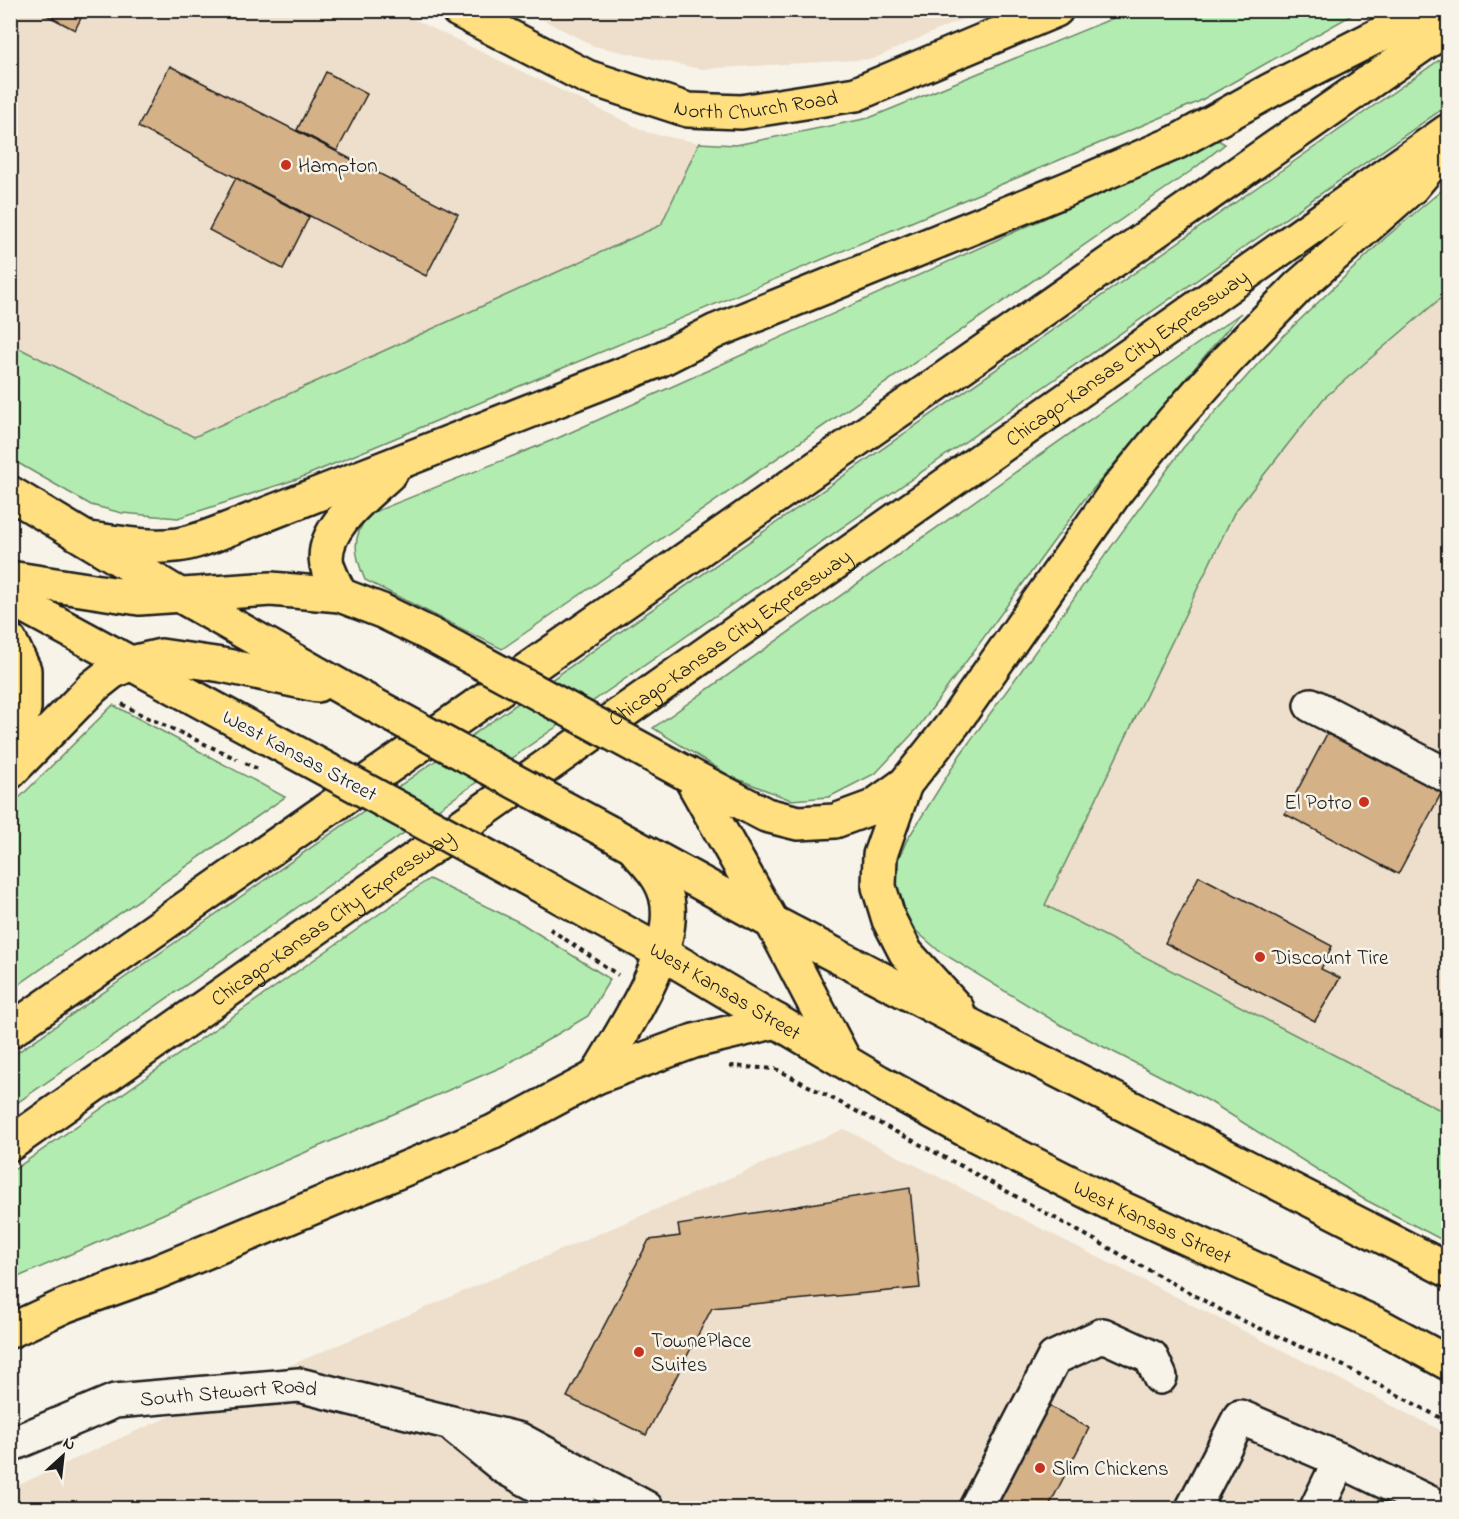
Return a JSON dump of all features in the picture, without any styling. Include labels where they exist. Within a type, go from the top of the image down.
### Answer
[{"type":"main road","name":"North Church Road","points":[[458,10],[528,48],[598,81],[688,110],[741,112],[856,94],[1056,10]]},
{"type":"main road","points":[[87,538],[160,547],[192,542],[402,461],[657,361],[716,331],[1176,142],[1385,32],[1436,10]]},
{"type":"main road","points":[[10,1030],[1449,27]]},
{"type":"main road","name":"Chicago-Kansas City Expressway","points":[[10,1144],[1449,131]]},
{"type":"main road","points":[[10,578],[139,598],[271,589],[340,595],[382,611],[430,635],[766,815],[798,823],[836,821],[873,807],[905,784],[953,724],[1117,490],[1174,420],[1298,286],[1412,187],[1449,144]]},
{"type":"main road","points":[[340,595],[327,563],[328,539],[340,521],[402,461]]},
{"type":"main road","points":[[10,493],[180,596],[348,691],[772,922],[1449,1270]]},
{"type":"main road","name":"West Kansas Street","points":[[10,598],[662,953],[879,1083],[968,1131],[1100,1197],[1378,1325],[1449,1363]]},
{"type":"main road","points":[[10,641],[24,670],[24,708],[10,763]]},
{"type":"main road","points":[[10,772],[93,687],[112,672],[131,663],[161,656],[222,665],[348,691]]},
{"type":"main road","points":[[689,775],[772,922],[844,1060]]},
{"type":"main road","points":[[905,784],[880,855],[879,887],[885,909],[906,953],[975,1028]]},
{"type":"main road","points":[[596,1077],[643,995],[662,953],[669,919],[666,895],[656,872],[619,838]]},
{"type":"main road","points":[[10,1331],[66,1305],[166,1269],[493,1132],[596,1077],[694,1041],[777,1021]]},
{"type":"street","points":[[1311,705],[1449,776]]},
{"type":"street","points":[[976,1509],[1054,1358],[1103,1335],[1150,1356],[1160,1377]]},
{"type":"street","name":"South Stewart Road","points":[[10,1445],[115,1401],[298,1385],[520,1440],[646,1509]]},
{"type":"street","points":[[1193,1509],[1240,1418],[1340,1460],[1440,1509]]},
{"type":"street","name":"South Stewart Road","points":[[450,1423],[504,1467],[580,1509]]},
{"type":"street","points":[[1317,1509],[1340,1460]]},
{"type":"path","points":[[93,687],[140,714],[246,762]]},
{"type":"path","points":[[963,1167],[1228,1314],[1344,1366],[1449,1422]]},
{"type":"shaded area","points":[[10,11],[397,11],[649,133],[699,143],[661,225],[194,437],[11,344]]},
{"type":"shaded area","points":[[526,11],[980,11],[873,59],[700,69],[594,46]]},
{"type":"shaded area","points":[[1448,292],[1448,1114],[1044,906],[1234,513],[1324,398]]},
{"type":"shaded area","points":[[844,1129],[1448,1434],[1448,1508],[11,1508],[10,1489],[127,1435]]},
{"type":"green space","points":[[1133,10],[1359,11],[1198,102],[300,478],[178,518],[122,513],[91,505],[11,459],[11,344],[194,437],[661,225],[699,143],[736,145],[869,118]]},
{"type":"green space","points":[[1448,54],[1448,105],[11,1107],[11,1057]]},
{"type":"green space","points":[[1218,140],[1225,144],[1191,171],[502,649],[365,580],[358,562],[356,546],[359,530],[369,514],[558,438]]},
{"type":"green space","points":[[1448,185],[1448,292],[1324,398],[1234,513],[1045,905],[1448,1114],[1448,1243],[1362,1198],[1209,1101],[1059,1024],[939,951],[907,923],[892,873],[907,840],[960,755],[1183,448],[1280,339],[1385,238]]},
{"type":"green space","points":[[1241,313],[1083,501],[917,729],[876,773],[829,797],[791,800],[730,776],[653,728]]},
{"type":"green space","points":[[113,705],[285,797],[11,990],[11,806]]},
{"type":"green space","points":[[429,879],[521,923],[610,979],[588,1016],[504,1066],[11,1280],[11,1172]]},
{"type":"building","points":[[37,10],[85,10],[75,30]]},
{"type":"building","name":"Hampton","points":[[170,66],[458,214],[426,276],[138,127]]},
{"type":"building","points":[[326,72],[367,94],[337,151],[297,130]]},
{"type":"building","points":[[236,178],[309,217],[283,269],[209,230]]},
{"type":"building","name":"El Potro","points":[[1329,730],[1443,790],[1398,874],[1285,814]]},
{"type":"building","name":"Discount Tire","points":[[1199,876],[1332,946],[1321,969],[1340,978],[1315,1021],[1165,943]]},
{"type":"building","name":"TownePlace Suites","points":[[910,1188],[920,1288],[712,1308],[646,1435],[567,1397],[649,1240],[680,1236],[678,1225]]},
{"type":"building","name":"Slim Chickens","points":[[1044,1403],[1089,1428],[1048,1508],[992,1508]]},
{"type":"place","name":"Hampton","points":[[286,165]]},
{"type":"place","name":"El Potro","points":[[1364,802]]},
{"type":"place","name":"Discount Tire","points":[[1260,957]]},
{"type":"place","name":"TownePlace Suites","points":[[639,1352]]},
{"type":"place","name":"Slim Chickens","points":[[1040,1468]]}]
